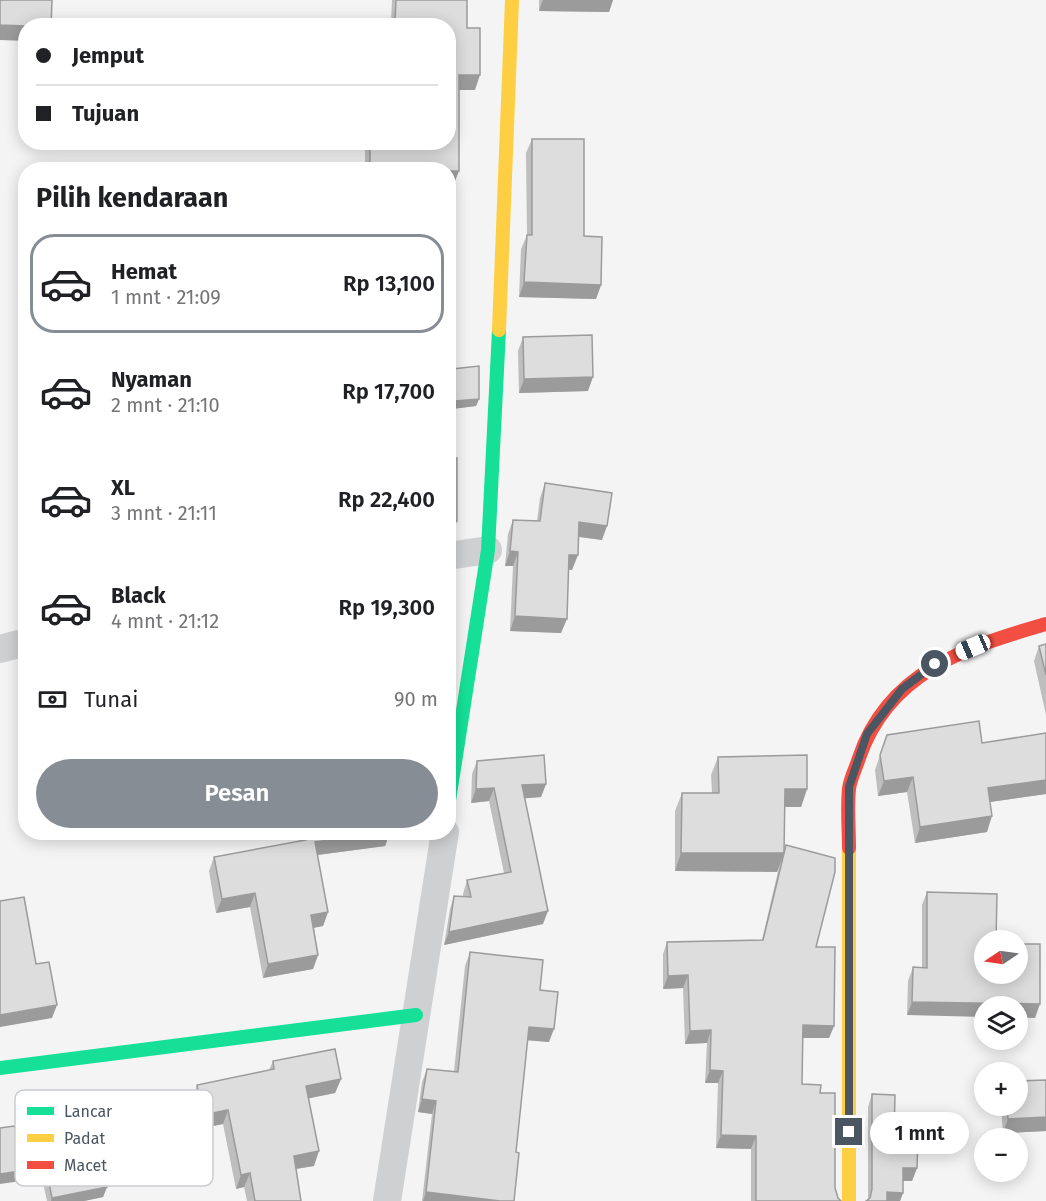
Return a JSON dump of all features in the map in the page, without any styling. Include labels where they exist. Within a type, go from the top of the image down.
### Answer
[{"type":"street","points":[[456,756],[488,550],[509,128],[512,0]]},
{"type":"street","points":[[456,555],[488,550]]},
{"type":"street","points":[[849,1201],[849,787],[867,734],[902,689],[935,664],[993,639],[1046,624]]},
{"type":"street","points":[[0,649],[18,644]]},
{"type":"street","points":[[387,1201],[444,840]]},
{"type":"street","points":[[0,1068],[416,1015]]},
{"type":"building","points":[[0,0],[52,0],[51,18],[18,18],[18,26],[0,25]]},
{"type":"building","points":[[396,0],[467,0],[467,28],[480,28],[480,75],[459,75],[459,171],[456,171],[456,162],[370,162],[370,150],[456,150],[456,18],[395,18]]},
{"type":"building","points":[[532,139],[584,139],[584,236],[602,237],[601,285],[524,282],[527,235],[532,235]]},
{"type":"building","points":[[592,335],[593,377],[524,379],[523,337]]},
{"type":"building","points":[[479,366],[479,399],[456,401],[456,369]]},
{"type":"building","points":[[457,458],[457,521],[456,521]]},
{"type":"building","points":[[545,483],[612,493],[607,526],[579,522],[578,555],[569,555],[567,619],[515,616],[518,552],[510,551],[513,520],[540,521]]},
{"type":"building","points":[[1046,644],[1046,675],[1039,646]]},
{"type":"building","points":[[979,721],[982,743],[1046,733],[1046,780],[988,788],[992,816],[920,827],[913,777],[884,781],[880,755],[887,735]]},
{"type":"building","points":[[544,755],[546,784],[522,785],[548,911],[449,932],[454,896],[471,897],[467,880],[511,872],[494,788],[476,789],[477,761]]},
{"type":"building","points":[[807,755],[807,789],[785,789],[784,853],[681,853],[682,793],[719,793],[718,757]]},
{"type":"building","points":[[306,840],[330,840],[315,842],[328,912],[311,915],[318,955],[268,964],[255,893],[222,899],[214,857]]},
{"type":"building","points":[[786,845],[835,858],[835,872],[816,947],[835,947],[834,1026],[803,1025],[802,1084],[821,1085],[820,1093],[835,1093],[835,1188],[841,1201],[756,1201],[756,1136],[721,1135],[723,1071],[710,1070],[711,1030],[690,1031],[688,975],[668,976],[667,942],[763,940]]},
{"type":"building","points":[[927,892],[997,894],[996,930],[974,930],[974,984],[1028,984],[1028,944],[1040,944],[1040,1004],[1028,1004],[1028,996],[974,996],[974,1003],[912,1002],[913,967],[927,968]]},
{"type":"building","points":[[24,897],[36,964],[49,962],[57,1005],[0,1015],[0,901]]},
{"type":"building","points":[[470,952],[543,960],[540,990],[558,992],[554,1029],[529,1027],[516,1152],[519,1153],[514,1201],[426,1192],[436,1101],[422,1099],[427,1069],[458,1072]]},
{"type":"building","points":[[335,1049],[341,1079],[306,1086],[319,1151],[294,1156],[301,1201],[255,1201],[250,1173],[241,1175],[228,1110],[213,1113],[213,1090],[198,1090],[197,1085],[274,1069],[273,1061]]},
{"type":"building","points":[[1046,1080],[1046,1117],[1008,1119],[1008,1116],[1028,1116],[1028,1081]]},
{"type":"building","points":[[872,1094],[895,1095],[894,1135],[918,1136],[917,1168],[903,1168],[903,1193],[887,1192],[887,1201],[866,1201],[870,1198],[872,1189]]},
{"type":"building","points":[[14,1126],[15,1172],[0,1174],[0,1128]]},
{"type":"building","points":[[50,1186],[107,1187],[52,1198]]},
{"type":"traffic: fast","points":[[456,756],[488,550],[499,330]]},
{"type":"traffic: fast","points":[[0,1068],[416,1015]]},
{"type":"traffic: slow","points":[[499,330],[512,0]]},
{"type":"traffic: slow","points":[[849,848],[849,1201]]},
{"type":"traffic: jam","points":[[849,848],[848,804],[851,781],[872,728],[889,704],[933,667],[987,643],[1046,624]]},
{"type":"route","points":[[849,1132],[849,787],[867,734],[902,689],[935,664]]}]
